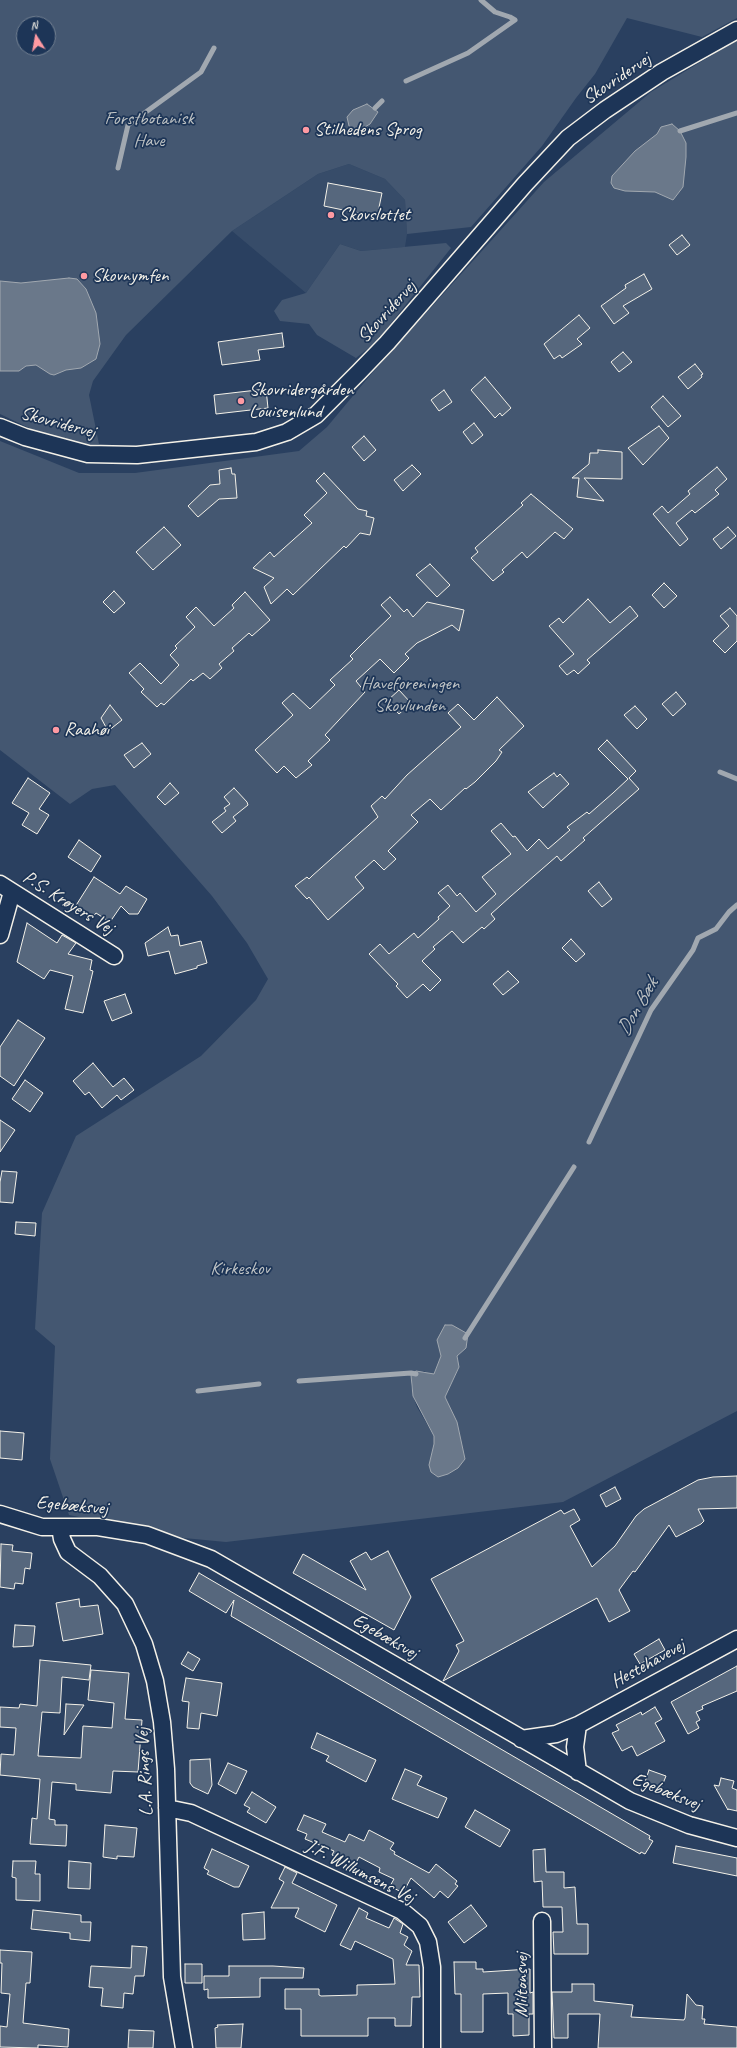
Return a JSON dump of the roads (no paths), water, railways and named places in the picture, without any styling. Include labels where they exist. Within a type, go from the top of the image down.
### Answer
[{"type":"street","name":"Skovridervej","points":[[0,427],[25,437],[88,454],[138,456],[256,442],[287,432],[316,415],[387,343],[525,184],[568,138],[605,110],[662,72],[737,30]]},
{"type":"street","points":[[0,936],[6,888]]},
{"type":"street","name":"P.S. Krøyers Vej","points":[[6,888],[114,956]]},
{"type":"street","name":"Egebæksvej","points":[[0,1514],[42,1526],[98,1527],[147,1535],[212,1559],[630,1801],[688,1825],[737,1838]]},
{"type":"street","name":"L.A. Rings Vej","points":[[60,1527],[62,1539],[68,1552],[100,1576],[125,1604],[144,1644],[155,1680],[162,1722],[167,1808],[172,1977],[184,2048]]},
{"type":"street","name":"Hestehavevej","points":[[521,1739],[556,1734],[578,1725],[737,1639]]},
{"type":"street","points":[[578,1725],[575,1747],[578,1772]]},
{"type":"street","name":"J.F. Willumsens Vej","points":[[167,1808],[191,1812],[402,1911],[420,1926],[428,1942],[432,1967],[432,2048]]},
{"type":"street","name":"Miltonsvej","points":[[542,1921],[543,2048]]},
{"type":"waterway","points":[[406,81],[468,53],[515,20],[495,12],[481,0]]},
{"type":"waterway","points":[[118,168],[128,125],[201,72],[214,48]]},
{"type":"waterway","points":[[375,108],[382,101]]},
{"type":"waterway","points":[[680,131],[737,113]]},
{"type":"waterway","points":[[720,772],[737,779]]},
{"type":"waterway","name":"Don Bæk","points":[[589,1142],[651,1010],[693,950],[698,938],[716,929],[729,912],[737,905]]},
{"type":"waterway","name":"Don Bæk","points":[[465,1338],[574,1167]]},
{"type":"waterway","points":[[299,1381],[411,1373],[416,1374]]},
{"type":"waterway","points":[[198,1391],[259,1384]]},
{"type":"place","name":"Stilhedens Sprog","points":[[306,130]]},
{"type":"place","name":"Skovslottet","points":[[331,215]]},
{"type":"place","name":"Skovnymfen","points":[[84,276]]},
{"type":"place","name":"Skovridergården Louisenlund","points":[[241,401]]},
{"type":"place","name":"Raahøi","points":[[56,730]]},
{"type":"park label","name":"Forstbotanisk Have","points":[[149,130]]},
{"type":"park label","name":"Haveforeningen Skovlunden","points":[[410,695]]},
{"type":"park label","name":"Kirkeskov","points":[[240,1269]]}]
